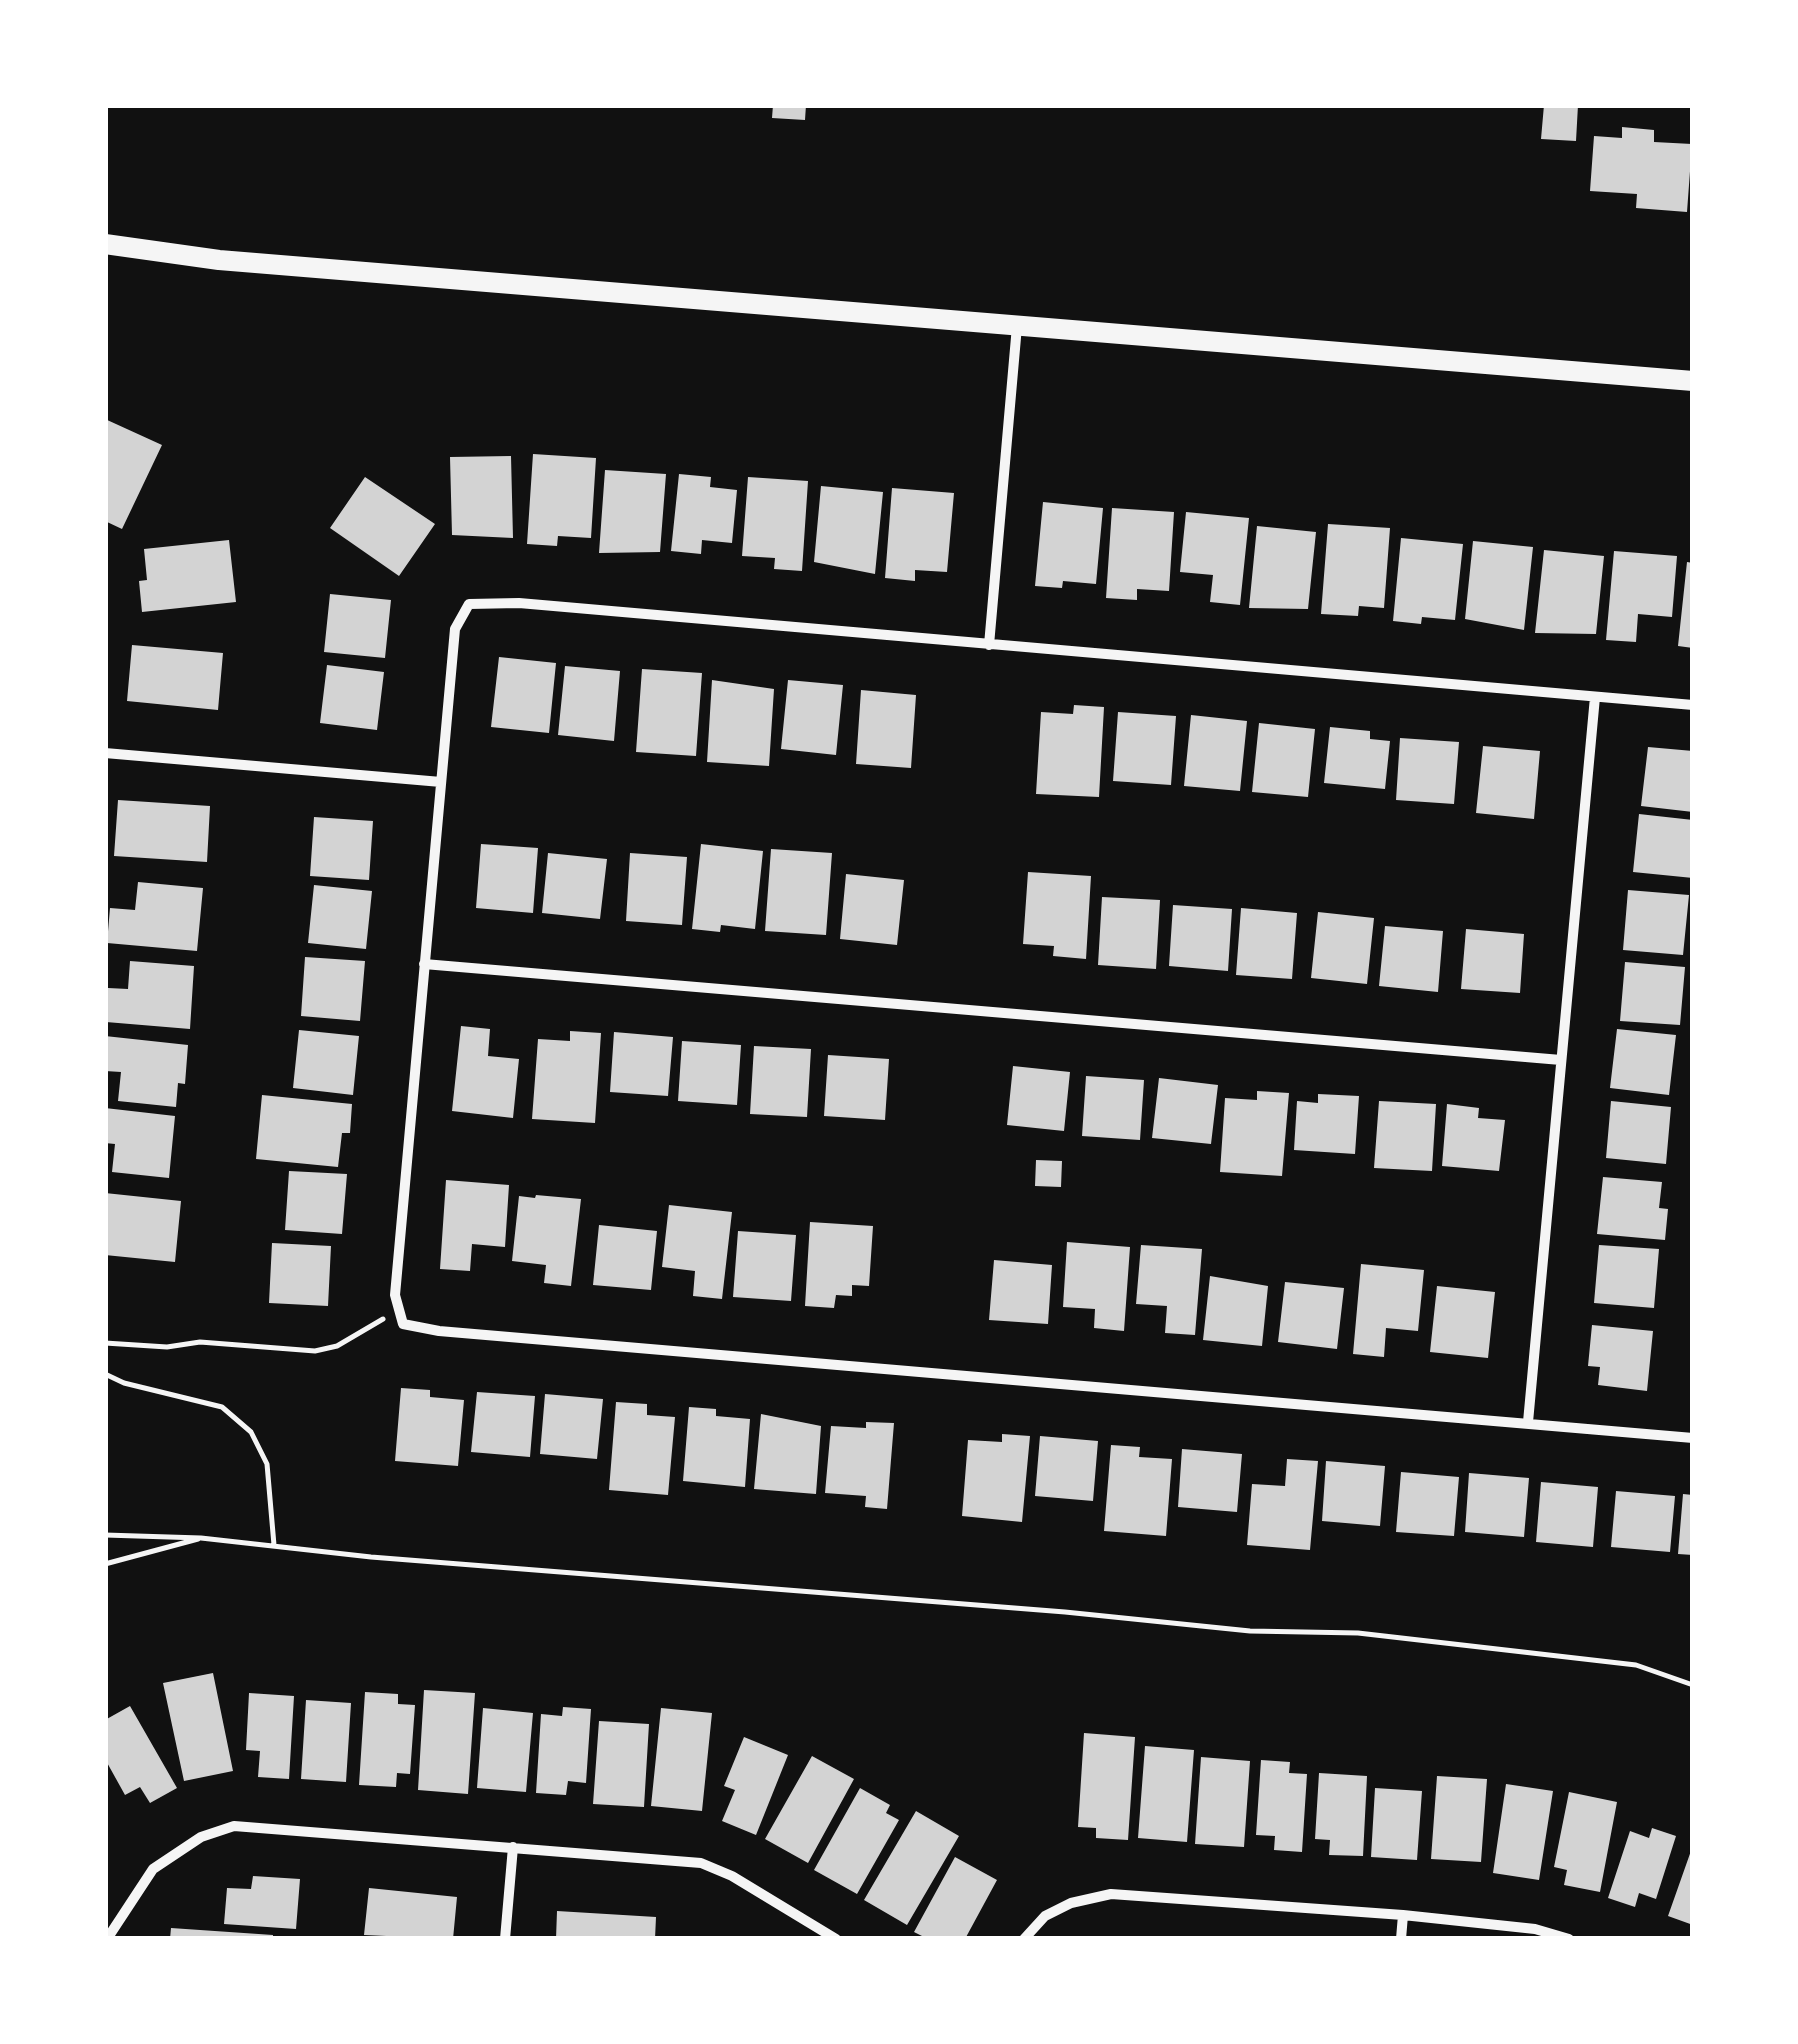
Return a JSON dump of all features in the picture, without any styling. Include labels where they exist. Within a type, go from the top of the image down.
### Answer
[{"type":"main road","points":[[105,244],[209,259],[1693,381]]},
{"type":"street","points":[[989,645],[1017,324]]},
{"type":"street","points":[[1693,705],[538,605],[469,604],[454,629],[395,1295],[403,1324],[439,1331],[1693,1438]]},
{"type":"street","points":[[1528,1422],[1595,697]]},
{"type":"street","points":[[105,752],[441,782]]},
{"type":"street","points":[[424,964],[1561,1060]]},
{"type":"street","points":[[106,1939],[154,1869],[173,1852],[234,1826],[701,1863],[732,1876],[836,1939]]},
{"type":"street","points":[[505,1939],[512,1847]]},
{"type":"street","points":[[1024,1939],[1045,1916],[1071,1903],[1112,1894],[1403,1915],[1535,1929],[1569,1939]]},
{"type":"street","points":[[1401,1939],[1403,1915]]},
{"type":"path","points":[[105,1342],[167,1347],[200,1342],[314,1351],[337,1346],[399,1310]]},
{"type":"path","points":[[105,1374],[124,1383],[222,1407],[252,1432],[266,1464],[274,1545]]},
{"type":"path","points":[[105,1536],[201,1538],[468,1566],[1065,1612],[1123,1620],[1358,1633],[1636,1666],[1693,1686]]},
{"type":"path","points":[[105,1564],[201,1538]]},
{"type":"building","points":[[773,105],[806,105],[805,120],[772,118]]},
{"type":"building","points":[[1544,105],[1578,105],[1576,141],[1541,139]]},
{"type":"building","points":[[1622,127],[1654,130],[1654,142],[1692,144],[1687,212],[1636,208],[1637,194],[1590,191],[1594,136],[1622,138]]},
{"type":"building","points":[[105,419],[162,445],[122,529],[105,521]]},
{"type":"building","points":[[533,454],[596,458],[591,538],[558,536],[557,546],[527,544]]},
{"type":"building","points":[[511,456],[513,538],[452,535],[450,457]]},
{"type":"building","points":[[605,470],[666,474],[660,552],[599,553]]},
{"type":"building","points":[[679,474],[711,477],[710,487],[737,490],[732,543],[702,540],[701,554],[671,551]]},
{"type":"building","points":[[365,477],[435,524],[399,576],[330,528]]},
{"type":"building","points":[[748,477],[808,481],[802,571],[774,569],[775,558],[742,556]]},
{"type":"building","points":[[821,486],[883,492],[875,574],[814,562]]},
{"type":"building","points":[[892,488],[954,493],[947,572],[915,570],[915,581],[885,578]]},
{"type":"building","points":[[1043,502],[1103,508],[1096,584],[1063,581],[1062,588],[1035,586]]},
{"type":"building","points":[[1112,508],[1174,512],[1169,591],[1137,589],[1137,600],[1106,598]]},
{"type":"building","points":[[1186,512],[1249,518],[1240,605],[1210,602],[1213,575],[1180,572]]},
{"type":"building","points":[[1328,524],[1390,528],[1384,608],[1359,606],[1358,616],[1321,614]]},
{"type":"building","points":[[1257,526],[1316,532],[1308,609],[1249,608]]},
{"type":"building","points":[[1401,538],[1463,544],[1455,620],[1422,617],[1421,624],[1393,621]]},
{"type":"building","points":[[229,540],[236,602],[142,612],[139,581],[147,580],[144,549]]},
{"type":"building","points":[[1473,541],[1533,547],[1524,630],[1465,619]]},
{"type":"building","points":[[1544,550],[1604,556],[1596,634],[1535,633]]},
{"type":"building","points":[[1614,551],[1677,556],[1672,617],[1638,614],[1636,642],[1606,640]]},
{"type":"building","points":[[1687,562],[1693,563],[1693,648],[1678,646]]},
{"type":"building","points":[[330,594],[391,600],[385,658],[324,652]]},
{"type":"building","points":[[132,645],[223,653],[218,710],[127,701]]},
{"type":"building","points":[[499,657],[556,663],[549,733],[491,727]]},
{"type":"building","points":[[327,665],[384,672],[377,730],[320,723]]},
{"type":"building","points":[[565,666],[620,671],[614,741],[558,735]]},
{"type":"building","points":[[642,669],[702,673],[696,756],[636,752]]},
{"type":"building","points":[[712,680],[774,689],[769,766],[707,762]]},
{"type":"building","points":[[788,680],[843,685],[836,755],[781,749]]},
{"type":"building","points":[[861,690],[916,695],[911,768],[856,764]]},
{"type":"building","points":[[1074,705],[1104,707],[1099,797],[1036,794],[1041,712],[1073,714]]},
{"type":"building","points":[[1118,712],[1176,716],[1171,785],[1113,781]]},
{"type":"building","points":[[1191,715],[1247,721],[1240,791],[1184,786]]},
{"type":"building","points":[[1259,723],[1315,729],[1308,797],[1252,792]]},
{"type":"building","points":[[1330,727],[1370,731],[1370,739],[1390,741],[1385,789],[1324,783]]},
{"type":"building","points":[[1400,738],[1459,742],[1454,804],[1396,800]]},
{"type":"building","points":[[1483,746],[1540,751],[1534,819],[1476,813]]},
{"type":"building","points":[[1648,747],[1693,751],[1693,812],[1641,806]]},
{"type":"building","points":[[118,800],[210,806],[207,862],[114,856]]},
{"type":"building","points":[[1639,814],[1693,820],[1693,878],[1633,872]]},
{"type":"building","points":[[314,817],[373,821],[369,880],[310,876]]},
{"type":"building","points":[[481,844],[538,848],[533,913],[476,908]]},
{"type":"building","points":[[701,844],[763,851],[755,929],[721,925],[720,932],[692,929]]},
{"type":"building","points":[[771,849],[832,853],[826,935],[765,931]]},
{"type":"building","points":[[548,853],[607,859],[600,919],[542,913]]},
{"type":"building","points":[[630,853],[687,857],[682,925],[626,921]]},
{"type":"building","points":[[1028,872],[1091,876],[1086,959],[1053,956],[1054,946],[1023,944]]},
{"type":"building","points":[[846,874],[904,880],[897,945],[840,939]]},
{"type":"building","points":[[138,882],[203,888],[197,951],[107,943],[110,908],[135,910]]},
{"type":"building","points":[[314,885],[372,891],[366,949],[308,943]]},
{"type":"building","points":[[1628,890],[1689,895],[1683,955],[1623,950]]},
{"type":"building","points":[[1102,897],[1160,900],[1156,969],[1098,965]]},
{"type":"building","points":[[1173,905],[1232,909],[1228,971],[1169,966]]},
{"type":"building","points":[[1241,908],[1297,913],[1292,979],[1236,975]]},
{"type":"building","points":[[1318,912],[1374,918],[1367,984],[1311,978]]},
{"type":"building","points":[[1385,926],[1443,931],[1438,992],[1379,986]]},
{"type":"building","points":[[1466,929],[1524,934],[1520,993],[1461,989]]},
{"type":"building","points":[[305,957],[365,961],[360,1021],[301,1016]]},
{"type":"building","points":[[130,961],[194,966],[190,1029],[106,1022],[108,988],[128,989]]},
{"type":"building","points":[[1625,962],[1685,967],[1680,1025],[1620,1021]]},
{"type":"building","points":[[461,1026],[490,1029],[488,1056],[519,1059],[513,1118],[452,1111]]},
{"type":"building","points":[[1617,1029],[1676,1035],[1669,1095],[1610,1088]]},
{"type":"building","points":[[299,1030],[359,1036],[353,1095],[293,1088]]},
{"type":"building","points":[[570,1031],[601,1033],[595,1123],[532,1119],[538,1039],[570,1041]]},
{"type":"building","points":[[614,1032],[673,1037],[668,1096],[610,1092]]},
{"type":"building","points":[[105,1036],[188,1045],[185,1084],[178,1083],[176,1107],[118,1101],[121,1072],[105,1071]]},
{"type":"building","points":[[682,1041],[741,1045],[737,1105],[678,1101]]},
{"type":"building","points":[[754,1046],[811,1049],[807,1117],[750,1114]]},
{"type":"building","points":[[828,1055],[889,1059],[885,1120],[824,1116]]},
{"type":"building","points":[[1013,1066],[1070,1072],[1064,1131],[1007,1125]]},
{"type":"building","points":[[1086,1076],[1144,1080],[1140,1140],[1082,1136]]},
{"type":"building","points":[[1159,1078],[1218,1085],[1211,1144],[1152,1138]]},
{"type":"building","points":[[1257,1091],[1289,1093],[1282,1176],[1220,1172],[1225,1098],[1257,1100]]},
{"type":"building","points":[[1318,1094],[1359,1096],[1355,1154],[1294,1150],[1297,1101],[1318,1103]]},
{"type":"building","points":[[262,1095],[352,1104],[350,1133],[342,1133],[338,1167],[256,1159]]},
{"type":"building","points":[[1379,1101],[1436,1104],[1432,1171],[1374,1168]]},
{"type":"building","points":[[1611,1101],[1671,1107],[1666,1164],[1606,1158]]},
{"type":"building","points":[[1447,1104],[1479,1108],[1478,1118],[1505,1120],[1499,1171],[1442,1166]]},
{"type":"building","points":[[105,1108],[175,1116],[169,1178],[112,1172],[115,1144],[105,1143]]},
{"type":"building","points":[[1036,1160],[1062,1161],[1061,1187],[1035,1186]]},
{"type":"building","points":[[289,1171],[347,1174],[342,1234],[285,1230]]},
{"type":"building","points":[[1603,1177],[1662,1182],[1659,1208],[1668,1209],[1665,1240],[1597,1234]]},
{"type":"building","points":[[446,1180],[509,1185],[505,1247],[472,1244],[470,1271],[440,1269]]},
{"type":"building","points":[[105,1193],[181,1201],[175,1262],[105,1255]]},
{"type":"building","points":[[519,1196],[581,1199],[571,1286],[544,1283],[546,1265],[512,1261]]},
{"type":"building","points":[[669,1205],[732,1212],[722,1299],[693,1296],[695,1271],[662,1267]]},
{"type":"building","points":[[810,1222],[873,1226],[869,1286],[852,1285],[852,1296],[836,1295],[834,1308],[805,1306]]},
{"type":"building","points":[[599,1225],[657,1231],[651,1290],[593,1285]]},
{"type":"building","points":[[738,1231],[796,1235],[791,1301],[733,1297]]},
{"type":"building","points":[[1067,1242],[1130,1247],[1124,1331],[1094,1328],[1095,1309],[1063,1307]]},
{"type":"building","points":[[272,1243],[331,1246],[328,1306],[269,1303]]},
{"type":"building","points":[[1141,1245],[1202,1249],[1195,1335],[1165,1333],[1167,1306],[1136,1304]]},
{"type":"building","points":[[1599,1245],[1659,1249],[1654,1308],[1594,1303]]},
{"type":"building","points":[[994,1260],[1052,1265],[1048,1324],[989,1320]]},
{"type":"building","points":[[1361,1264],[1424,1270],[1418,1331],[1386,1328],[1384,1357],[1353,1354]]},
{"type":"building","points":[[1210,1276],[1268,1286],[1262,1346],[1203,1340]]},
{"type":"building","points":[[1285,1282],[1344,1288],[1337,1349],[1278,1342]]},
{"type":"building","points":[[1437,1286],[1495,1292],[1488,1358],[1430,1352]]},
{"type":"building","points":[[1592,1325],[1653,1331],[1647,1391],[1598,1385],[1600,1367],[1588,1366]]},
{"type":"building","points":[[401,1388],[430,1390],[430,1397],[464,1400],[458,1466],[395,1461]]},
{"type":"building","points":[[477,1392],[535,1396],[530,1457],[471,1452]]},
{"type":"building","points":[[545,1394],[603,1399],[597,1459],[540,1454]]},
{"type":"building","points":[[616,1402],[647,1404],[647,1415],[675,1417],[668,1495],[609,1490]]},
{"type":"building","points":[[689,1407],[716,1409],[716,1416],[750,1419],[745,1487],[683,1481]]},
{"type":"building","points":[[761,1414],[821,1426],[816,1494],[754,1489]]},
{"type":"building","points":[[866,1422],[894,1423],[887,1509],[865,1507],[866,1496],[825,1493],[831,1426],[866,1428]]},
{"type":"building","points":[[1002,1434],[1030,1436],[1022,1522],[962,1516],[968,1440],[1002,1442]]},
{"type":"building","points":[[1040,1436],[1098,1441],[1093,1501],[1035,1496]]},
{"type":"building","points":[[1111,1445],[1140,1447],[1139,1457],[1172,1459],[1166,1536],[1104,1531]]},
{"type":"building","points":[[1182,1449],[1242,1454],[1237,1512],[1178,1507]]},
{"type":"building","points":[[1287,1459],[1318,1461],[1310,1550],[1247,1545],[1252,1484],[1285,1486]]},
{"type":"building","points":[[1326,1461],[1385,1466],[1380,1526],[1322,1521]]},
{"type":"building","points":[[1401,1472],[1459,1477],[1454,1536],[1396,1532]]},
{"type":"building","points":[[1469,1473],[1529,1478],[1524,1537],[1465,1532]]},
{"type":"building","points":[[1541,1482],[1598,1487],[1593,1547],[1536,1542]]},
{"type":"building","points":[[1616,1491],[1675,1496],[1670,1552],[1611,1547]]},
{"type":"building","points":[[1683,1494],[1693,1495],[1693,1555],[1678,1554]]},
{"type":"building","points":[[213,1673],[233,1771],[184,1781],[163,1683]]},
{"type":"building","points":[[424,1690],[475,1693],[468,1794],[418,1790]]},
{"type":"building","points":[[365,1692],[398,1694],[398,1704],[415,1705],[410,1774],[397,1773],[396,1787],[359,1785]]},
{"type":"building","points":[[249,1693],[294,1696],[289,1779],[258,1777],[260,1751],[246,1750]]},
{"type":"building","points":[[306,1700],[351,1703],[346,1782],[301,1779]]},
{"type":"building","points":[[130,1706],[177,1788],[150,1803],[140,1787],[125,1795],[105,1759],[105,1720]]},
{"type":"building","points":[[563,1707],[591,1709],[586,1783],[568,1781],[566,1795],[536,1793],[541,1714],[562,1716]]},
{"type":"building","points":[[483,1708],[533,1713],[526,1792],[477,1788]]},
{"type":"building","points":[[661,1708],[712,1713],[702,1811],[651,1806]]},
{"type":"building","points":[[599,1721],[649,1724],[644,1807],[593,1804]]},
{"type":"building","points":[[1084,1733],[1135,1737],[1128,1840],[1096,1838],[1096,1828],[1078,1827]]},
{"type":"building","points":[[744,1737],[788,1755],[756,1835],[722,1821],[735,1790],[724,1786]]},
{"type":"building","points":[[1145,1746],[1194,1750],[1187,1842],[1138,1838]]},
{"type":"building","points":[[812,1756],[854,1779],[808,1863],[765,1839]]},
{"type":"building","points":[[1201,1757],[1250,1761],[1244,1847],[1195,1844]]},
{"type":"building","points":[[1261,1760],[1290,1762],[1289,1773],[1307,1774],[1302,1852],[1274,1850],[1275,1836],[1256,1835]]},
{"type":"building","points":[[1319,1773],[1367,1776],[1363,1856],[1329,1855],[1330,1840],[1315,1839]]},
{"type":"building","points":[[1437,1776],[1487,1779],[1481,1862],[1431,1859]]},
{"type":"building","points":[[1506,1784],[1553,1791],[1539,1880],[1493,1873]]},
{"type":"building","points":[[860,1788],[890,1805],[886,1813],[899,1820],[857,1894],[814,1870]]},
{"type":"building","points":[[1375,1788],[1422,1791],[1417,1860],[1371,1857]]},
{"type":"building","points":[[1569,1792],[1617,1802],[1600,1892],[1564,1885],[1567,1870],[1554,1867]]},
{"type":"building","points":[[916,1811],[959,1836],[907,1925],[864,1900]]},
{"type":"building","points":[[1652,1828],[1676,1836],[1656,1899],[1639,1893],[1635,1907],[1608,1898],[1630,1831],[1649,1838]]},
{"type":"building","points":[[1693,1848],[1693,1925],[1668,1916]]},
{"type":"building","points":[[955,1857],[997,1880],[965,1939],[928,1939],[914,1932]]},
{"type":"building","points":[[253,1876],[300,1879],[296,1929],[224,1924],[227,1888],[251,1889]]},
{"type":"building","points":[[369,1888],[457,1897],[453,1939],[364,1935]]},
{"type":"building","points":[[557,1911],[656,1917],[655,1939],[556,1939]]},
{"type":"building","points":[[171,1928],[273,1935],[273,1939],[170,1939]]}]
